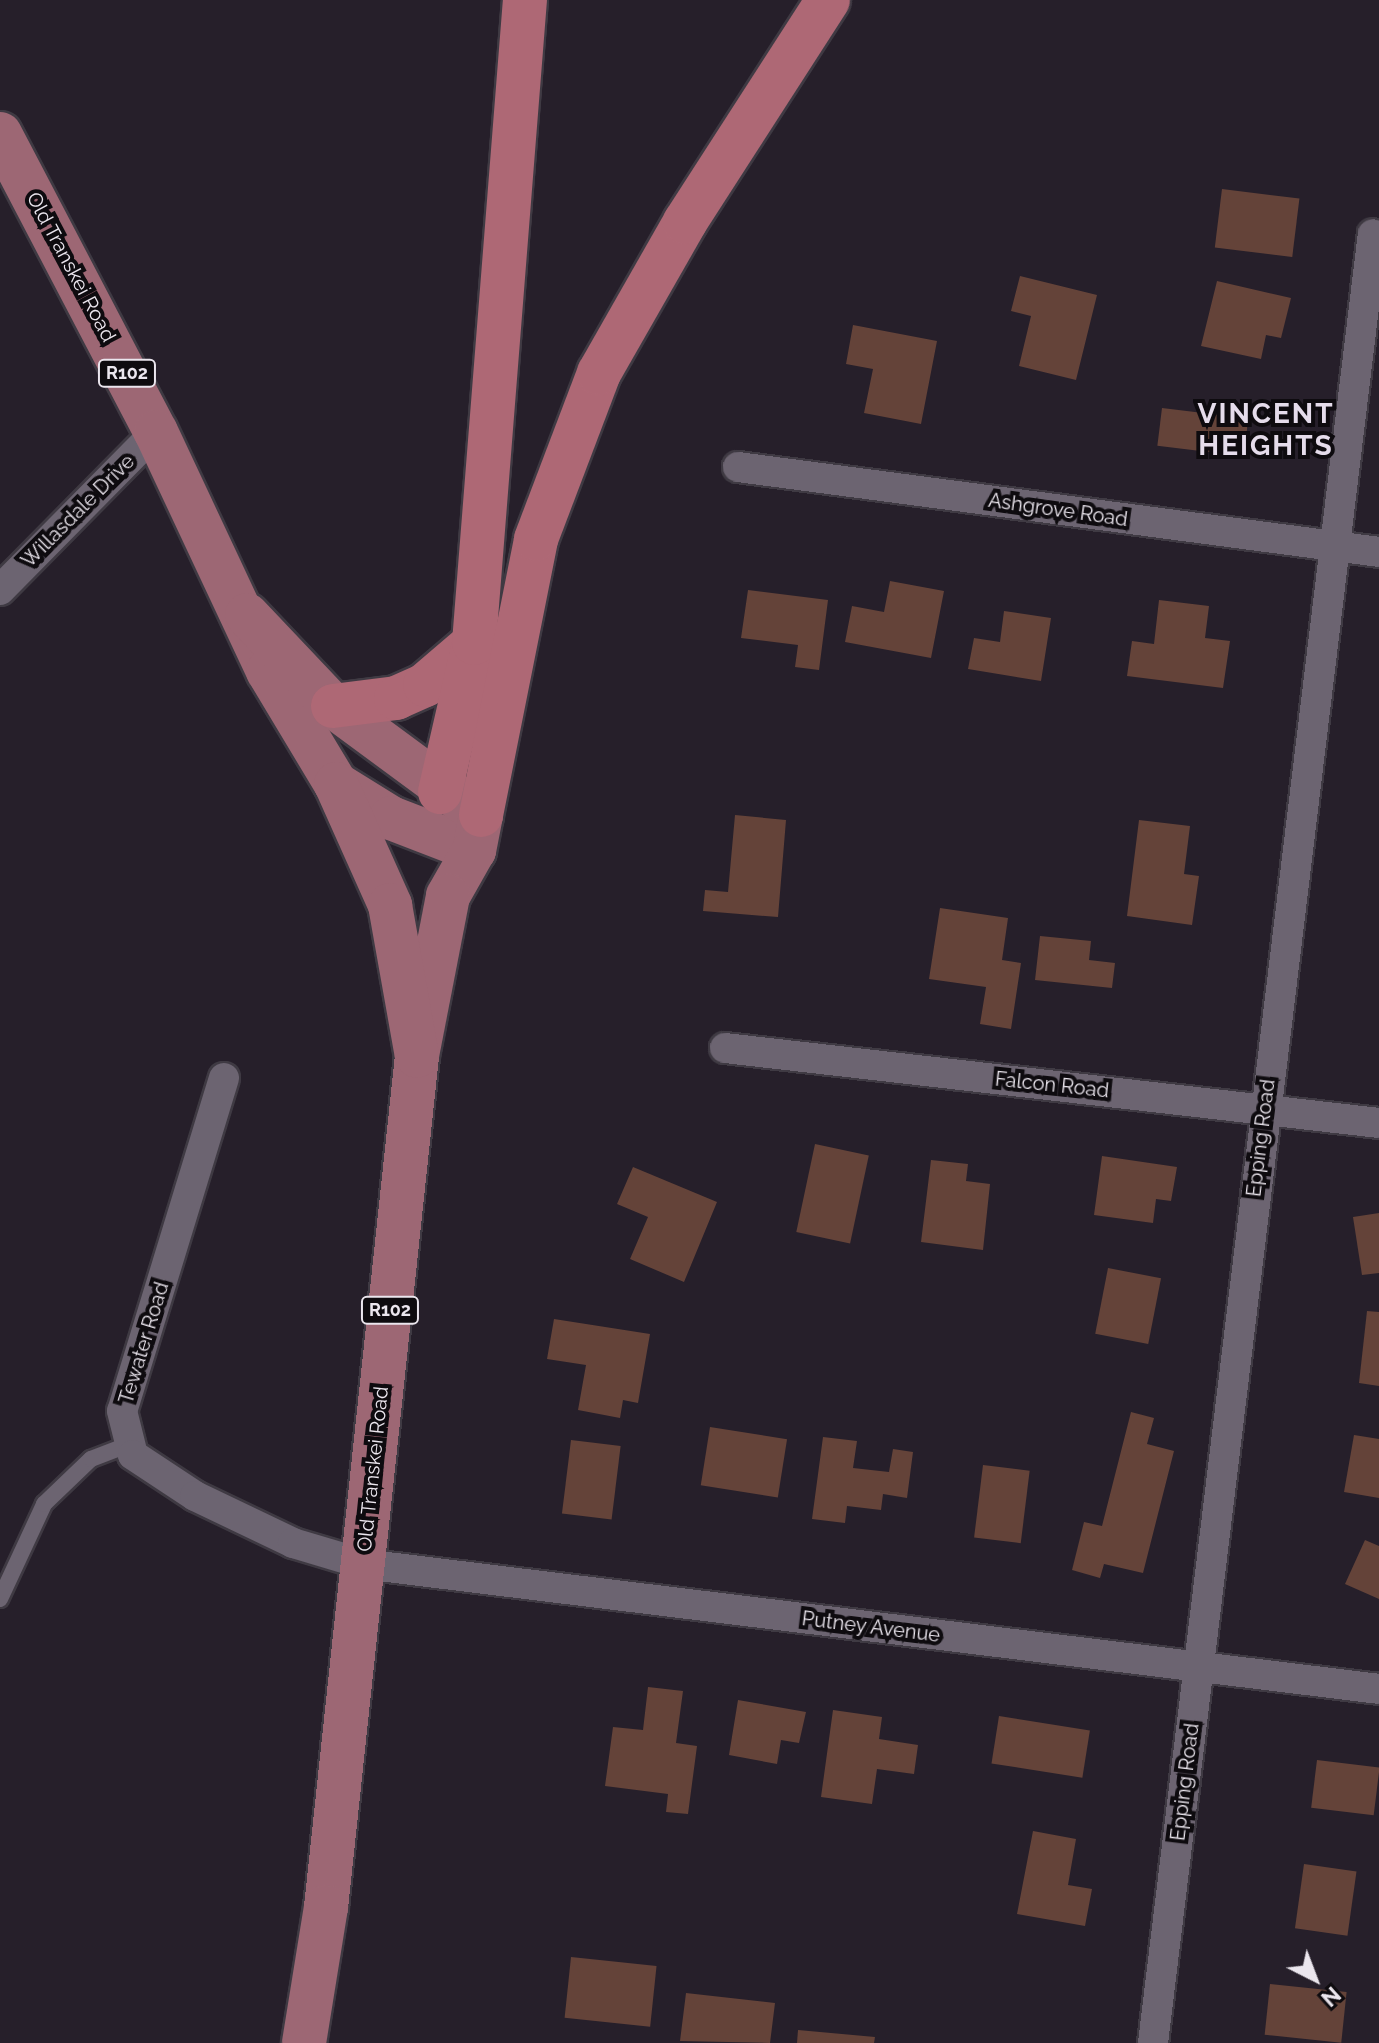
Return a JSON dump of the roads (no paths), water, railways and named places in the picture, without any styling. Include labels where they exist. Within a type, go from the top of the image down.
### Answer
[{"type":"highway","points":[[440,792],[474,643],[525,0]]},
{"type":"highway","points":[[478,832],[532,552],[599,373],[685,222],[828,0]]},
{"type":"highway","points":[[333,706],[396,698],[425,685],[474,643]]},
{"type":"main road","name":"Old Transkei Road","points":[[0,134],[156,432],[247,615],[268,671],[336,784],[390,905],[417,1056]]},
{"type":"main road","name":"Old Transkei Road","points":[[247,615],[333,706],[440,792],[478,832],[448,896],[417,1056],[363,1564],[304,2043]]},
{"type":"main road","points":[[336,784],[429,834],[478,832]]},
{"type":"main road","points":[[429,834],[440,792]]},
{"type":"main road","name":"Old Transkei Road","points":[[429,834],[448,896]]},
{"type":"street","name":"Epping Road","points":[[1153,2043],[1264,1109],[1373,234]]},
{"type":"street","name":"Willasdale Drive","points":[[0,590],[156,432]]},
{"type":"street","name":"Ashgrove Road","points":[[738,467],[1379,552]]},
{"type":"street","name":"Falcon Road","points":[[725,1048],[1379,1123]]},
{"type":"street","name":"Tewater Road","points":[[127,1445],[128,1383],[224,1078]]},
{"type":"street","points":[[127,1445],[143,1465],[195,1496],[293,1543],[363,1564]]},
{"type":"street","name":"Putney Avenue","points":[[363,1564],[1379,1689]]},
{"type":"lane","points":[[0,1599],[44,1504],[91,1459],[127,1445]]},
{"type":"district","name":"VINCENT HEIGHTS","points":[[1266,430]]}]
